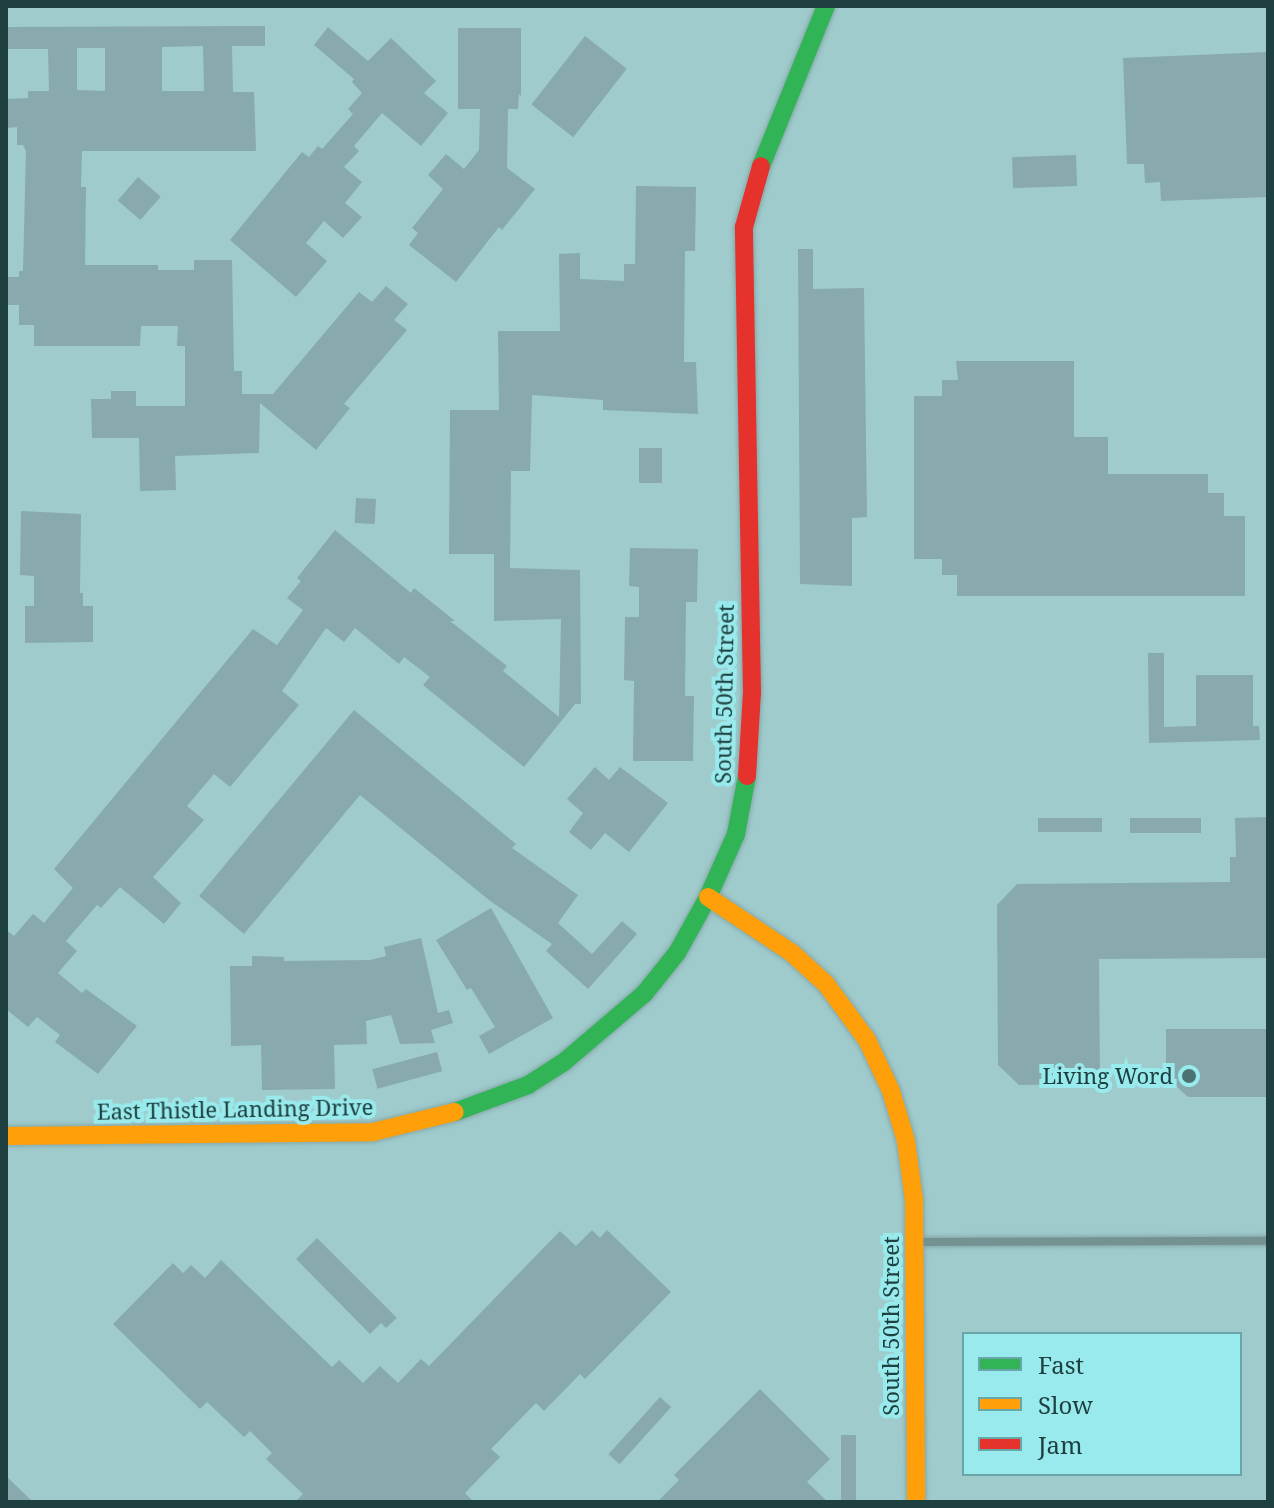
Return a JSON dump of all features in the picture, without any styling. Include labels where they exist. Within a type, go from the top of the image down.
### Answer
[{"type":"street","name":"South 50th Street","points":[[826,6],[768,144],[744,227],[743,329],[752,693],[746,796],[736,834],[708,897],[810,968],[838,998],[867,1040],[891,1091],[906,1141],[914,1242],[916,1502]]},
{"type":"street","name":"East Thistle Landing Drive","points":[[6,1136],[373,1132],[438,1119],[482,1105],[528,1085],[614,1023],[644,994],[677,953],[708,897]]},
{"type":"lane","points":[[914,1242],[1268,1241]]},
{"type":"building","points":[[265,26],[265,46],[232,46],[233,92],[254,92],[256,151],[82,151],[81,187],[86,187],[85,265],[158,265],[158,270],[194,270],[194,260],[232,260],[234,371],[242,371],[242,394],[273,394],[359,292],[372,302],[386,286],[408,304],[394,320],[407,330],[344,404],[350,408],[316,450],[260,403],[259,453],[175,456],[176,490],[140,491],[139,438],[92,438],[91,399],[111,399],[111,391],[136,391],[136,406],[185,406],[185,346],[177,346],[178,326],[141,326],[140,346],[34,346],[34,325],[19,325],[19,305],[6,305],[6,277],[19,277],[19,271],[23,271],[26,151],[23,145],[17,145],[17,127],[6,128],[6,99],[28,98],[28,91],[49,91],[48,49],[6,49],[6,27]],"holes":[[[203,46],[204,91],[162,91],[162,47]],[[77,48],[105,48],[105,91],[77,90]]]},
{"type":"building","points":[[328,27],[368,61],[391,38],[436,81],[424,93],[448,113],[421,146],[382,113],[354,146],[359,151],[344,167],[362,182],[345,203],[362,217],[343,238],[324,221],[306,243],[327,261],[296,297],[230,240],[302,152],[309,157],[318,146],[322,149],[353,114],[348,109],[362,93],[352,82],[354,79],[314,45]]},
{"type":"building","points":[[458,28],[521,28],[521,96],[519,94],[518,109],[508,109],[507,168],[535,189],[502,230],[499,227],[456,282],[409,245],[418,233],[412,228],[443,189],[428,175],[446,154],[464,169],[479,150],[480,109],[458,109]]},
{"type":"building","points":[[585,36],[627,69],[573,137],[531,105]]},
{"type":"building","points":[[1268,52],[1268,197],[1161,201],[1160,182],[1145,183],[1144,164],[1127,164],[1123,58]]},
{"type":"building","points":[[1076,155],[1077,186],[1013,188],[1012,157]]},
{"type":"building","points":[[138,177],[161,197],[140,220],[118,200]]},
{"type":"building","points":[[636,186],[696,187],[695,251],[685,251],[684,362],[696,362],[698,414],[603,410],[603,400],[532,395],[530,471],[511,471],[510,568],[580,570],[581,704],[575,704],[524,767],[423,685],[430,677],[404,657],[399,664],[355,628],[344,642],[326,628],[282,691],[299,705],[230,787],[214,774],[187,806],[204,820],[153,877],[181,903],[164,924],[120,887],[101,908],[97,905],[66,941],[77,951],[58,973],[82,993],[86,989],[137,1026],[98,1074],[55,1042],[60,1035],[37,1017],[28,1027],[6,1009],[6,930],[14,936],[33,914],[44,923],[73,888],[54,869],[253,629],[277,645],[303,610],[287,598],[301,581],[297,578],[335,530],[411,593],[414,588],[455,621],[450,621],[507,666],[503,671],[559,717],[561,619],[494,621],[494,554],[449,554],[450,410],[499,410],[498,331],[560,331],[559,254],[580,253],[580,279],[624,281],[624,264],[635,264]]},
{"type":"building","points":[[798,249],[813,249],[813,289],[864,288],[867,517],[852,518],[852,586],[800,584]]},
{"type":"building","points":[[956,361],[1074,361],[1074,437],[1108,437],[1108,474],[1208,474],[1208,493],[1224,493],[1224,516],[1245,516],[1245,596],[957,596],[957,575],[942,575],[942,559],[914,559],[914,396],[942,396],[942,380],[958,380]]},
{"type":"building","points":[[639,448],[662,448],[662,483],[639,483]]},
{"type":"building","points":[[356,498],[376,499],[375,524],[355,523]]},
{"type":"building","points":[[21,511],[81,514],[80,593],[83,593],[83,606],[93,606],[93,642],[25,643],[25,606],[34,606],[34,576],[20,575]]},
{"type":"building","points":[[630,548],[698,549],[697,602],[686,602],[685,696],[694,696],[693,761],[633,761],[634,681],[624,680],[625,617],[639,617],[639,587],[629,586]]},
{"type":"building","points":[[1148,653],[1164,653],[1164,727],[1196,726],[1196,675],[1253,675],[1253,726],[1259,726],[1260,740],[1149,743]]},
{"type":"building","points":[[354,710],[516,844],[512,848],[578,895],[558,923],[592,954],[622,921],[637,934],[588,989],[546,951],[552,944],[489,900],[360,795],[244,934],[199,896]]},
{"type":"building","points":[[595,767],[609,780],[620,767],[668,803],[629,852],[605,833],[591,850],[569,832],[583,813],[567,799]]},
{"type":"building","points":[[1268,817],[1268,958],[1099,959],[1100,1084],[1019,1085],[998,1065],[997,905],[1017,884],[1230,882],[1230,857],[1236,857],[1235,818]]},
{"type":"building","points":[[1038,818],[1102,818],[1102,832],[1038,832]]},
{"type":"building","points":[[1130,818],[1201,818],[1201,833],[1130,833]]},
{"type":"building","points":[[491,908],[553,1018],[489,1054],[479,1036],[495,1027],[471,988],[467,990],[436,940]]},
{"type":"building","points":[[421,938],[438,1013],[449,1010],[453,1023],[431,1030],[435,1043],[400,1044],[391,1015],[366,1021],[367,1044],[334,1045],[335,1089],[262,1090],[261,1045],[231,1046],[230,966],[252,966],[252,956],[284,957],[284,961],[370,960],[386,956],[384,947]]},
{"type":"building","points":[[1166,1029],[1268,1029],[1268,1097],[1188,1097],[1166,1077]]},
{"type":"building","points":[[437,1052],[442,1071],[377,1089],[372,1069]]},
{"type":"building","points":[[592,1230],[600,1238],[607,1230],[671,1292],[585,1379],[580,1374],[544,1411],[536,1403],[491,1449],[500,1457],[465,1493],[474,1502],[295,1502],[303,1494],[266,1459],[272,1453],[250,1431],[244,1437],[207,1402],[200,1409],[113,1324],[173,1263],[183,1273],[191,1265],[205,1278],[221,1260],[332,1367],[339,1360],[363,1383],[380,1366],[398,1383],[421,1359],[429,1366],[560,1231],[576,1246]]},
{"type":"building","points":[[317,1238],[397,1318],[386,1328],[381,1323],[370,1334],[296,1259]]},
{"type":"building","points":[[760,1389],[830,1459],[807,1482],[828,1502],[657,1502],[679,1480],[674,1475]]},
{"type":"building","points":[[660,1397],[671,1407],[620,1464],[608,1454]]},
{"type":"building","points":[[841,1435],[856,1435],[856,1502],[841,1502]]},
{"type":"building","points":[[6,1476],[33,1502],[6,1502]]},
{"type":"traffic: fast","points":[[761,166],[826,6]]},
{"type":"traffic: fast","points":[[455,1112],[528,1085],[564,1062],[644,994],[677,953],[708,897],[736,834],[747,776]]},
{"type":"traffic: slow","points":[[708,897],[792,953],[826,984],[867,1040],[891,1091],[906,1141],[914,1200],[916,1502]]},
{"type":"traffic: slow","points":[[6,1136],[373,1132],[455,1112]]},
{"type":"traffic: jam","points":[[747,776],[752,693],[744,227],[761,166]]},
{"type":"place","name":"Living Word","points":[[1189,1076]]}]
